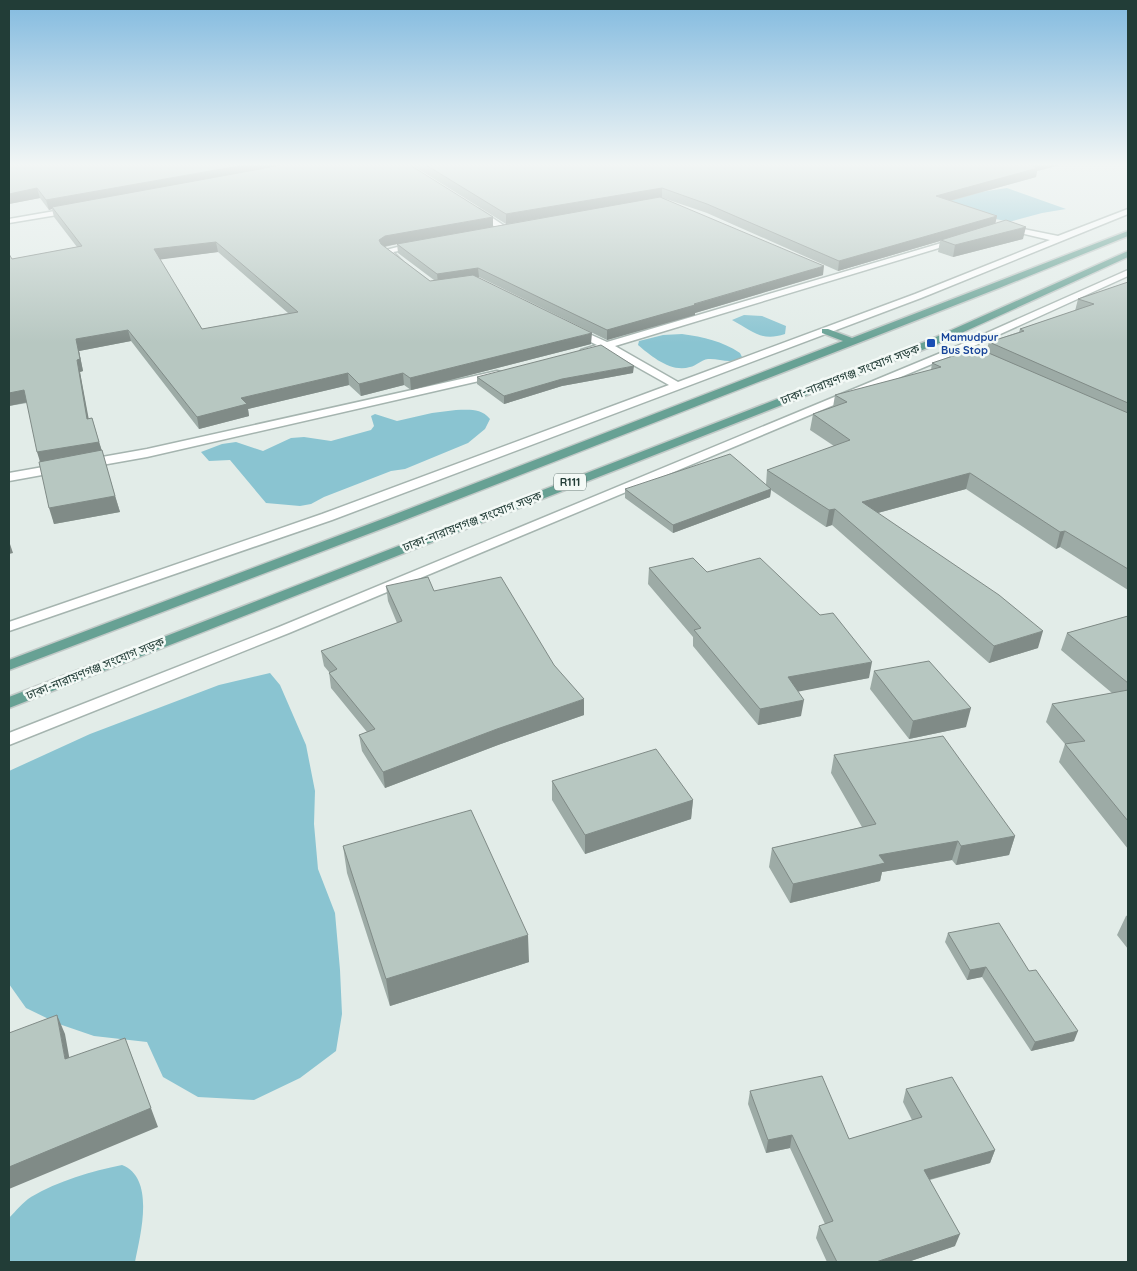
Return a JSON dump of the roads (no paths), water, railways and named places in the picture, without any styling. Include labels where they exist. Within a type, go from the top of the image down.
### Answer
[{"type":"main road","name":"R111","points":[[9,665],[273,567],[852,341],[1057,264],[1128,233]]},
{"type":"main road","name":"ঢাকা-নারায়ণগঞ্জ সংযোগ সড়ক","points":[[9,703],[936,340],[1128,254]]},
{"type":"main road","points":[[825,331],[852,341]]},
{"type":"street","points":[[479,234],[510,228],[503,224]]},
{"type":"street","points":[[9,627],[327,517],[825,331],[1095,224]]},
{"type":"street","points":[[996,229],[1006,226],[1058,239]]},
{"type":"street","points":[[572,355],[968,238]]},
{"type":"street","points":[[403,265],[386,251],[423,244]]},
{"type":"street","points":[[820,269],[838,277]]},
{"type":"street","points":[[9,739],[284,630],[964,351],[1128,273]]},
{"type":"street","points":[[1112,280],[1128,286]]},
{"type":"street","points":[[565,326],[607,346],[678,386]]},
{"type":"street","points":[[936,340],[964,351]]},
{"type":"street","points":[[9,477],[147,453],[512,371]]},
{"type":"water","points":[[744,315],[762,316],[786,326],[785,334],[770,337],[763,336],[732,320]]},
{"type":"water","points":[[682,334],[720,343],[740,353],[742,357],[734,361],[708,359],[692,366],[676,368],[662,362],[638,345],[639,341],[663,335]]},
{"type":"water","points":[[456,410],[479,411],[490,419],[485,429],[468,443],[405,469],[391,471],[324,497],[311,504],[300,506],[266,503],[230,460],[209,461],[201,452],[222,444],[236,442],[263,451],[291,438],[304,437],[331,441],[371,430],[374,426],[371,416],[375,414],[397,421]]},
{"type":"water","points":[[270,673],[280,685],[306,745],[315,791],[314,824],[318,869],[335,913],[340,970],[342,1014],[336,1051],[300,1078],[254,1100],[198,1097],[163,1077],[147,1042],[94,1036],[59,1024],[26,1008],[9,984],[9,771],[90,734],[219,685]]},
{"type":"water","points":[[122,1165],[133,1172],[139,1182],[142,1195],[142,1223],[135,1262],[9,1262],[9,1218],[25,1201],[41,1191],[64,1181]]},
{"type":"place","name":"Mamudpur Bus Stop","points":[[931,343]]}]
